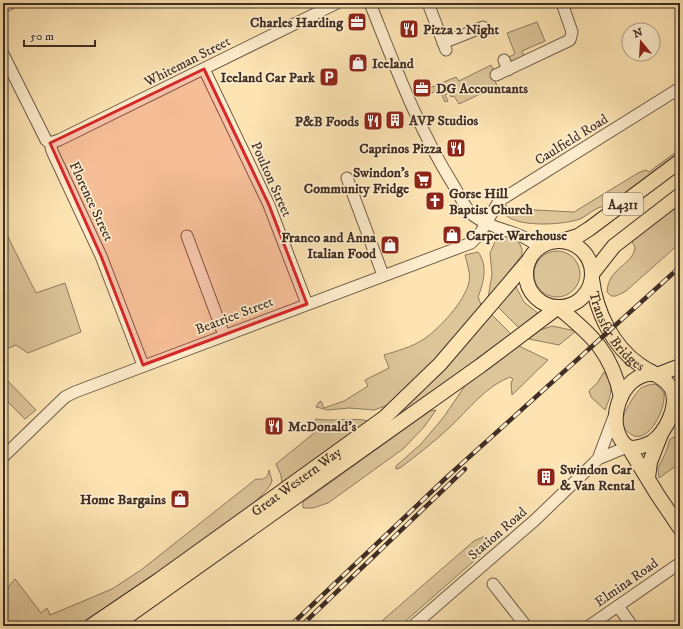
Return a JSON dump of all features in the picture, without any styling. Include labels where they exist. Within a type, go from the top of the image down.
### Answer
[{"type":"main road","name":"A4311","points":[[539,248],[554,242],[578,236],[680,161]]},
{"type":"main road","name":"A4311","points":[[592,277],[614,246],[680,195]]},
{"type":"main road","name":"Transfer Bridges","points":[[562,241],[581,249],[589,260],[598,309],[612,334],[633,359],[666,381],[677,390],[670,415],[663,430],[651,442],[638,447],[628,447],[616,433],[616,412],[621,397],[626,388],[636,378],[644,374],[656,375]]},
{"type":"main road","points":[[529,260],[539,248]]},
{"type":"main road","name":"Transfer Bridges","points":[[529,260],[526,281],[532,294],[543,304],[558,308],[567,307],[581,300],[590,287],[592,277]]},
{"type":"main road","name":"Great Western Way","points":[[91,626],[179,566],[384,418],[440,364],[529,260]]},
{"type":"main road","name":"Transfer Bridges","points":[[558,308],[584,329],[600,346],[616,373],[621,397]]},
{"type":"main road","name":"Great Western Way","points":[[114,626],[480,366],[558,308]]},
{"type":"main road","points":[[656,375],[680,366]]},
{"type":"main road","points":[[648,478],[650,462],[663,430]]},
{"type":"main road","points":[[628,447],[680,528]]},
{"type":"street","points":[[3,7],[11,3]]},
{"type":"street","name":"Whiteman Street","points":[[50,142],[59,140],[109,117],[337,3]]},
{"type":"street","points":[[370,3],[400,78],[431,146],[469,210],[475,217],[486,223],[526,237],[539,248]]},
{"type":"street","points":[[428,3],[441,42],[483,27]]},
{"type":"street","points":[[496,75],[506,65],[570,40],[572,32],[562,3]]},
{"type":"street","name":"Florence Street","points":[[3,54],[46,140],[50,142],[101,256],[143,366]]},
{"type":"street","name":"Poulton Street","points":[[204,69],[269,205],[306,304]]},
{"type":"street","name":"Caulfield Road","points":[[486,223],[500,201],[680,88]]},
{"type":"street","points":[[347,178],[383,275]]},
{"type":"street","name":"Beatrice Street","points":[[3,457],[65,397],[75,392],[471,243],[476,239],[486,223]]},
{"type":"street","points":[[187,236],[224,335]]},
{"type":"street","name":"Station Road","points":[[598,459],[616,412]]},
{"type":"street","name":"Station Road","points":[[413,626],[466,579],[486,576],[598,459],[628,447]]},
{"type":"street","name":"Elmina Road","points":[[589,626],[680,562]]},
{"type":"street","points":[[486,576],[526,626]]},
{"type":"street","points":[[618,606],[632,626]]},
{"type":"highlighted area","points":[[204,69],[269,205],[307,304],[143,365],[101,256],[50,143]]},
{"type":"shaded area","points":[[537,22],[545,41],[522,51],[525,59],[518,61],[509,60],[507,58],[515,54],[507,33]]},
{"type":"shaded area","points":[[491,65],[498,80],[495,81],[497,86],[459,104],[454,96],[451,97],[449,93],[445,95],[448,101],[445,102],[441,93],[438,95],[436,91],[429,94],[427,89],[456,77],[459,81]]},
{"type":"shaded area","points":[[680,149],[680,154],[610,207],[598,208],[580,219],[569,222],[549,224],[526,223],[516,221],[508,217],[503,212],[506,205],[510,212],[516,209],[574,212],[638,173],[646,170],[649,172]]},
{"type":"shaded area","points":[[680,204],[680,243],[626,291],[616,296],[611,296],[607,292],[608,284],[616,272],[634,253],[635,247],[631,240]]},
{"type":"shaded area","points":[[3,227],[36,293],[65,283],[81,332],[28,353],[16,345],[3,353]]},
{"type":"shaded area","points":[[498,235],[518,240],[522,249],[522,255],[488,298],[492,274],[490,253]]},
{"type":"shaded area","points":[[562,251],[566,252],[576,261],[579,265],[579,283],[570,293],[562,297],[552,297],[544,293],[535,283],[534,269],[538,261],[548,252]]},
{"type":"shaded area","points":[[478,252],[484,268],[482,285],[478,297],[482,307],[443,354],[391,404],[374,410],[349,408],[328,410],[316,407],[321,401],[324,408],[344,401],[368,386],[365,380],[389,368],[384,355],[415,344],[424,339],[437,328],[451,314],[467,289],[470,276],[465,255]]},
{"type":"shaded area","points":[[516,287],[524,302],[539,314],[520,329],[498,307]]},
{"type":"shaded area","points":[[491,314],[512,335],[356,449]]},
{"type":"shaded area","points":[[552,326],[576,331],[559,345],[529,339],[540,330]]},
{"type":"shaded area","points":[[519,346],[548,360],[512,395],[511,383],[513,379],[510,377],[493,386],[438,438],[400,468],[396,469],[396,466],[421,444],[443,418],[467,383]]},
{"type":"shaded area","points":[[604,372],[611,386],[609,399],[605,410],[591,397],[589,391],[598,382]]},
{"type":"shaded area","points":[[3,376],[36,410],[25,419],[3,397]]},
{"type":"shaded area","points":[[653,384],[657,385],[664,393],[663,406],[656,422],[651,428],[640,436],[634,436],[623,427],[623,417],[628,405],[638,391],[642,387]]},
{"type":"shaded area","points":[[436,410],[424,427],[403,449],[328,503],[313,508],[303,508],[303,502],[430,411]]},
{"type":"shaded area","points":[[316,419],[356,419],[369,421],[282,485],[281,475],[276,464],[319,429],[314,424]]},
{"type":"shaded area","points":[[680,434],[680,463],[659,478],[658,468],[666,452],[670,439]]},
{"type":"shaded area","points":[[269,470],[272,481],[263,494],[244,511],[218,532],[155,577],[81,626],[10,626],[5,614],[4,602],[7,590],[15,579],[41,613],[47,608],[50,615],[112,589],[141,570],[256,479],[265,478],[268,475]]},
{"type":"shaded area","points":[[485,536],[490,540],[491,546],[400,626],[376,626],[474,541]]},
{"type":"railway","points":[[290,626],[447,477],[680,267]]},
{"type":"railway","points":[[301,626],[465,469]]},
{"type":"place","name":"Charles Harding","points":[[357,22]]},
{"type":"place","name":"Pizza 2 Night","points":[[409,29]]},
{"type":"place","name":"Iceland","points":[[358,63]]},
{"type":"place","name":"Iceland Car Park","points":[[329,77]]},
{"type":"place","name":"DG Accountants","points":[[422,88]]},
{"type":"place","name":"AVP Studios","points":[[395,120]]},
{"type":"place","name":"P&B Foods","points":[[373,121]]},
{"type":"place","name":"Caprinos Pizza","points":[[456,148]]},
{"type":"place","name":"Swindon's Community Fridge","points":[[423,180]]},
{"type":"place","name":"Gorse Hill Baptist Church","points":[[435,201]]},
{"type":"place","name":"Carpet Warehouse","points":[[452,235]]},
{"type":"place","name":"Franco and Anna Italian Food","points":[[390,245]]},
{"type":"place","name":"McDonald's","points":[[274,426]]},
{"type":"place","name":"Swindon Car & Van Rental","points":[[546,477]]},
{"type":"place","name":"Home Bargains","points":[[180,499]]}]
